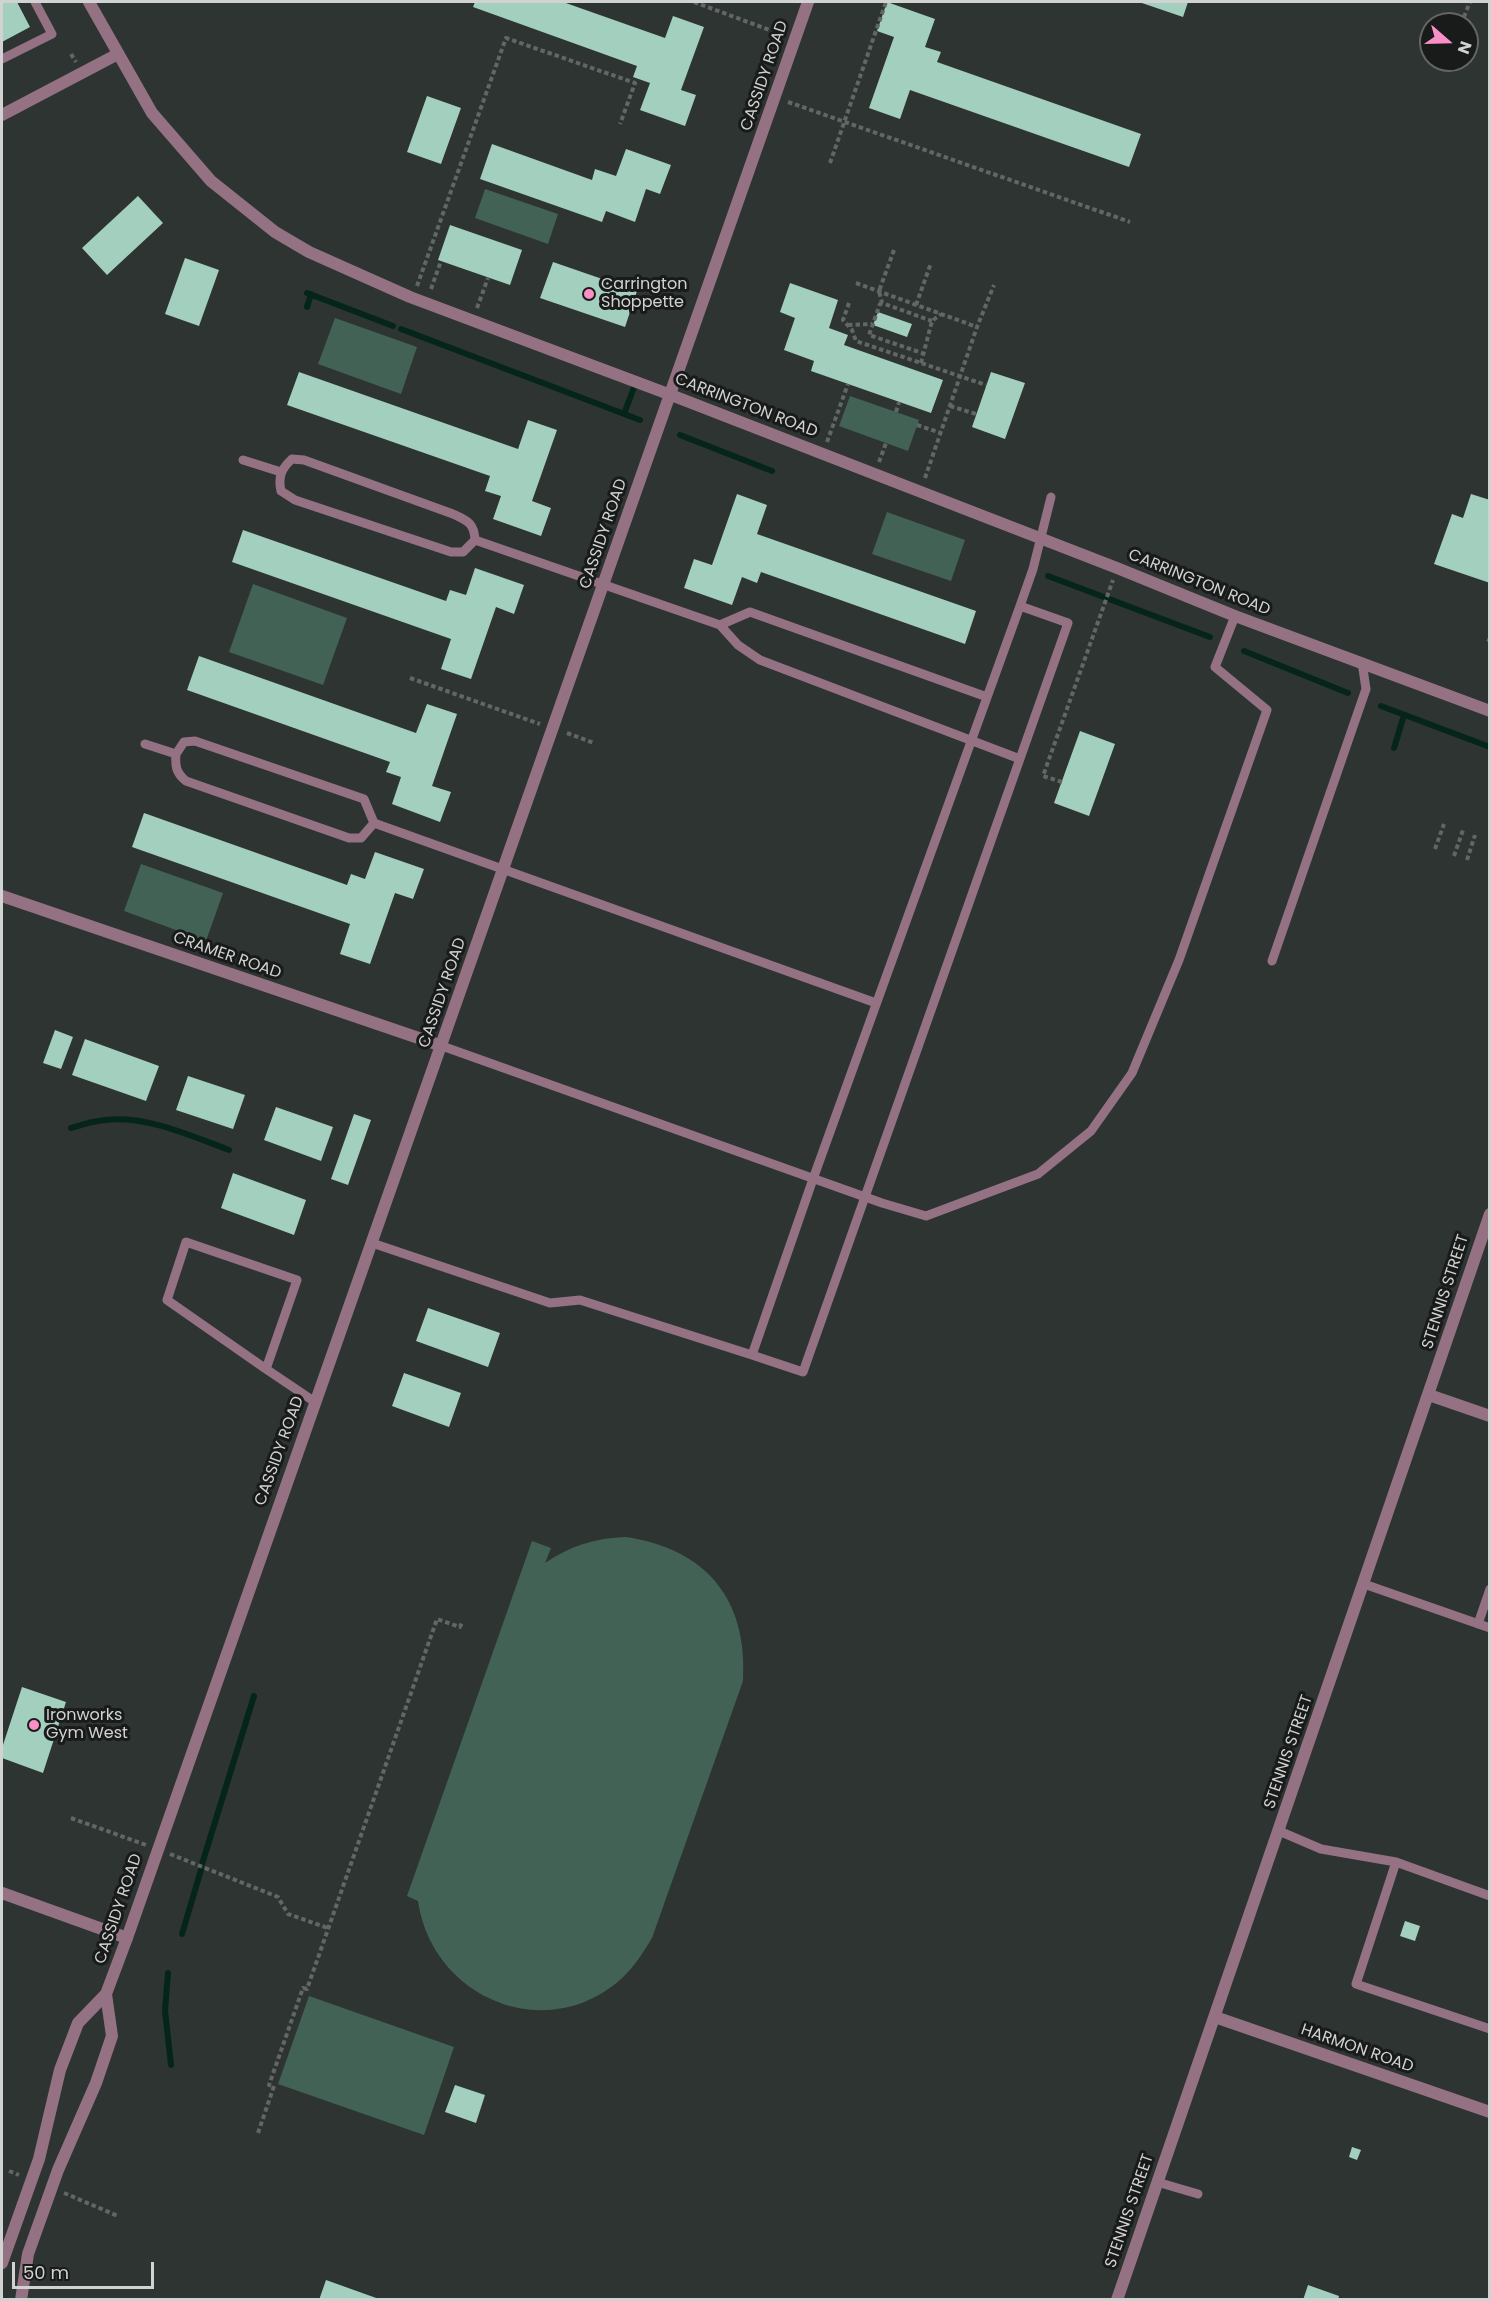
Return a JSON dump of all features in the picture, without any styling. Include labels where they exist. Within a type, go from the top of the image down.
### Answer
[{"type":"street","name":"CARRINGTON ROAD","points":[[89,2],[152,112],[211,181],[275,232],[301,247],[410,297],[671,395],[1235,616],[1490,711]]},
{"type":"street","name":"CASSIDY ROAD","points":[[2,2263],[39,2159],[60,2070],[78,2023],[106,1994],[127,1938],[808,2]]},
{"type":"street","points":[[2,115],[118,54]]},
{"type":"street","name":"CRAMER ROAD","points":[[2,896],[442,1046]]},
{"type":"street","name":"STENNIS STREET","points":[[1117,2300],[1490,1215]]},
{"type":"street","points":[[1429,1395],[1490,1416]]},
{"type":"street","points":[[2,1893],[127,1938]]},
{"type":"street","name":"CASSIDY ROAD","points":[[21,2300],[28,2254],[58,2170],[96,2083],[112,2036],[106,1994]]},
{"type":"street","name":"HARMON ROAD","points":[[1215,2017],[1490,2112]]},
{"type":"lane","points":[[2,60],[52,34],[35,2]]},
{"type":"lane","points":[[292,459],[304,460],[453,514],[469,522],[475,530],[475,540],[464,552],[451,552],[295,500],[281,491],[279,481],[281,472],[292,459]]},
{"type":"lane","points":[[243,460],[281,472]]},
{"type":"lane","points":[[752,1355],[876,1002],[1033,569],[1051,496]]},
{"type":"lane","points":[[475,540],[720,625],[738,645],[760,660],[1020,759]]},
{"type":"lane","points":[[372,1243],[550,1303],[580,1300],[803,1372],[1068,623],[1020,606]]},
{"type":"lane","points":[[720,625],[750,612],[987,697]]},
{"type":"lane","points":[[442,1046],[813,1179],[926,1216],[1038,1174],[1091,1131],[1132,1073],[1179,960],[1267,710],[1215,667],[1235,616]]},
{"type":"lane","points":[[1272,961],[1366,689],[1362,662]]},
{"type":"lane","points":[[374,823],[361,838],[349,838],[186,781],[179,776],[175,766],[176,754],[184,742],[195,741],[364,799],[374,823],[876,1002]]},
{"type":"lane","points":[[145,744],[176,754]]},
{"type":"lane","points":[[266,1369],[297,1280],[186,1242],[167,1300],[266,1369],[315,1402]]},
{"type":"lane","points":[[1364,1584],[1490,1628]]},
{"type":"lane","points":[[1478,1624],[1490,1589]]},
{"type":"lane","points":[[1279,1831],[1321,1849],[1396,1862],[1490,1896]]},
{"type":"lane","points":[[1396,1862],[1356,1984],[1490,2029]]},
{"type":"lane","points":[[1157,2182],[1198,2194]]},
{"type":"path","points":[[694,2],[795,39]]},
{"type":"path","points":[[830,163],[886,2]]},
{"type":"path","points":[[410,297],[417,287],[507,38],[635,83],[620,124]]},
{"type":"path","points":[[775,97],[1130,222]]},
{"type":"path","points":[[882,303],[879,291],[894,250]]},
{"type":"path","points":[[426,303],[441,261]]},
{"type":"path","points":[[916,305],[931,263]]},
{"type":"path","points":[[473,320],[488,278]]},
{"type":"path","points":[[855,283],[977,327]]},
{"type":"path","points":[[921,492],[977,327],[994,285]]},
{"type":"path","points":[[849,303],[843,320],[856,341],[986,385]]},
{"type":"path","points":[[882,303],[932,321]]},
{"type":"path","points":[[882,303],[879,304],[869,335],[922,354]]},
{"type":"path","points":[[921,363],[932,321],[941,314]]},
{"type":"path","points":[[848,325],[872,324]]},
{"type":"path","points":[[823,454],[848,384]]},
{"type":"path","points":[[896,412],[899,402]]},
{"type":"path","points":[[950,405],[976,414]]},
{"type":"path","points":[[917,425],[941,433]]},
{"type":"path","points":[[1062,782],[1043,776],[1110,588]]},
{"type":"path","points":[[410,678],[594,743]]},
{"type":"path","points":[[1435,849],[1444,824]]},
{"type":"path","points":[[1454,856],[1462,830]]},
{"type":"path","points":[[1467,860],[1475,835]]},
{"type":"path","points":[[258,2133],[274,2086],[269,2085],[303,1988],[307,1989],[438,1619],[460,1627],[462,1622]]},
{"type":"path","points":[[71,1818],[158,1849],[278,1897],[288,1914],[328,1928]]},
{"type":"path","points":[[60,2192],[118,2216]]},
{"type":"green space","points":[[485,189],[558,214],[548,244],[475,218]]},
{"type":"green space","points":[[335,318],[417,347],[401,394],[318,364]]},
{"type":"green space","points":[[850,396],[919,420],[908,451],[839,426]]},
{"type":"green space","points":[[887,512],[965,540],[951,581],[872,554]]},
{"type":"green space","points":[[253,584],[347,618],[323,685],[229,652]]},
{"type":"green space","points":[[141,864],[223,893],[206,941],[124,911]]},
{"type":"green space","points":[[626,1537],[654,1543],[679,1553],[699,1566],[716,1583],[729,1603],[738,1626],[743,1652],[743,1681],[652,1938],[634,1965],[621,1979],[591,1999],[560,2009],[528,2009],[497,2002],[469,1986],[445,1964],[428,1935],[418,1901],[407,1896],[532,1541],[551,1548],[545,1563],[583,1544]]},
{"type":"green space","points":[[309,1996],[454,2047],[424,2135],[278,2084]]},
{"type":"building","points":[[2,2],[17,2],[30,27],[2,42]]},
{"type":"building","points":[[475,2],[563,2],[665,38],[673,16],[704,27],[681,90],[696,95],[685,126],[640,110],[650,83],[633,77],[637,66],[473,7]]},
{"type":"building","points":[[887,2],[935,19],[925,47],[941,52],[937,62],[1141,134],[1129,167],[910,90],[900,119],[869,108],[894,37],[877,31]]},
{"type":"building","points":[[1139,2],[1188,2],[1183,17]]},
{"type":"building","points":[[427,96],[461,108],[441,164],[407,152]]},
{"type":"building","points":[[492,144],[592,180],[595,169],[616,176],[626,149],[671,165],[660,194],[646,189],[635,222],[606,211],[602,222],[480,179]]},
{"type":"building","points":[[138,196],[163,223],[107,275],[82,248]]},
{"type":"building","points":[[450,225],[522,250],[510,285],[438,260]]},
{"type":"building","points":[[185,258],[219,270],[199,326],[165,314]]},
{"type":"building","name":"Carrington Shoppette","points":[[553,262],[637,291],[625,327],[540,298]]},
{"type":"building","points":[[790,283],[838,300],[829,328],[848,335],[844,345],[943,380],[931,413],[811,371],[814,361],[784,350],[795,318],[780,312]]},
{"type":"building","points":[[878,312],[912,324],[907,337],[873,325]]},
{"type":"building","points":[[299,372],[518,449],[528,420],[557,430],[532,501],[551,508],[541,536],[493,519],[501,496],[485,491],[490,476],[287,405]]},
{"type":"building","points":[[991,372],[1025,383],[1005,439],[972,427]]},
{"type":"building","points":[[737,494],[767,505],[757,534],[976,611],[965,644],[761,572],[757,583],[742,577],[732,605],[684,588],[694,559],[712,565]]},
{"type":"building","points":[[1471,494],[1490,500],[1490,583],[1434,564],[1452,514],[1463,518]]},
{"type":"building","points":[[243,530],[446,601],[450,590],[466,595],[475,568],[524,585],[514,614],[496,607],[471,679],[441,669],[451,639],[232,562]]},
{"type":"building","points":[[199,656],[416,733],[427,704],[457,714],[432,786],[451,792],[440,822],[392,804],[401,777],[386,772],[390,762],[187,690]]},
{"type":"building","points":[[1080,731],[1115,744],[1089,816],[1054,803]]},
{"type":"building","points":[[144,813],[347,885],[351,874],[365,879],[375,852],[424,869],[413,899],[395,893],[370,964],[340,954],[350,924],[132,847]]},
{"type":"building","points":[[55,1030],[73,1037],[61,1069],[43,1063]]},
{"type":"building","points":[[85,1039],[159,1066],[146,1101],[72,1075]]},
{"type":"building","points":[[188,1076],[245,1095],[233,1129],[176,1110]]},
{"type":"building","points":[[276,1107],[333,1127],[321,1161],[264,1140]]},
{"type":"building","points":[[354,1114],[371,1120],[348,1185],[331,1179]]},
{"type":"building","points":[[233,1173],[306,1200],[294,1235],[221,1208]]},
{"type":"building","points":[[428,1308],[500,1333],[488,1367],[416,1341]]},
{"type":"building","points":[[404,1373],[461,1393],[449,1427],[392,1406]]},
{"type":"building","name":"Ironworks Gym West","points":[[22,1687],[66,1702],[43,1773],[2,1758],[2,1748]]},
{"type":"building","points":[[1405,1921],[1420,1926],[1415,1941],[1400,1936]]},
{"type":"building","points":[[455,2085],[485,2095],[476,2123],[445,2112]]},
{"type":"building","points":[[1352,2147],[1361,2150],[1357,2160],[1349,2157]]},
{"type":"building","points":[[326,2280],[379,2299],[379,2300],[319,2300]]},
{"type":"building","points":[[1308,2285],[1339,2296],[1338,2300],[1303,2300]]},
{"type":"waterway","points":[[307,293],[393,326]]},
{"type":"waterway","points":[[307,307],[311,294]]},
{"type":"waterway","points":[[401,329],[640,420]]},
{"type":"waterway","points":[[624,414],[636,382]]},
{"type":"waterway","points":[[680,435],[772,471]]},
{"type":"waterway","points":[[1048,576],[1210,637]]},
{"type":"waterway","points":[[1244,651],[1348,693]]},
{"type":"waterway","points":[[1381,706],[1490,747]]},
{"type":"waterway","points":[[1394,748],[1404,715]]},
{"type":"waterway","points":[[71,1128],[98,1121],[131,1120],[182,1132],[229,1150]]},
{"type":"waterway","points":[[202,1864],[254,1696]]},
{"type":"waterway","points":[[182,1934],[201,1870]]},
{"type":"waterway","points":[[168,1973],[165,2011],[171,2065]]},
{"type":"place","name":"Carrington Shoppette","points":[[589,294]]},
{"type":"place","name":"Ironworks Gym West","points":[[34,1725]]}]
